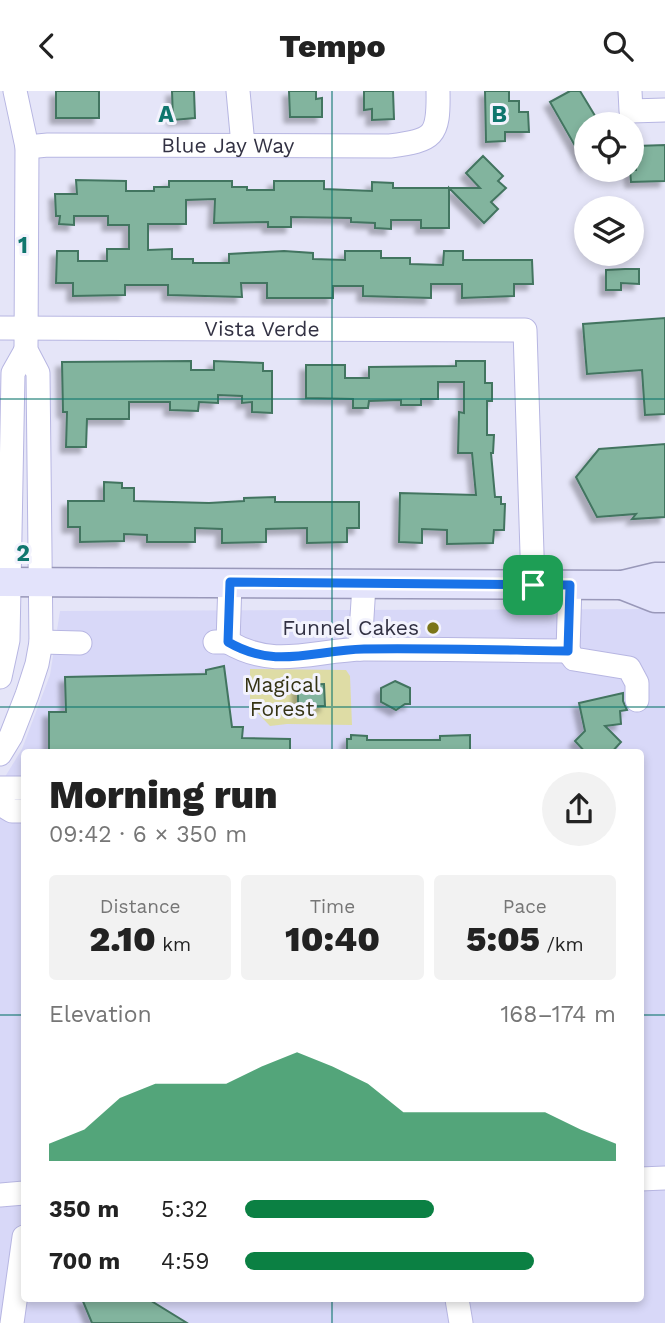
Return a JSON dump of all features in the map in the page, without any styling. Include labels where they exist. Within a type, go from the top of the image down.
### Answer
[{"type":"main road","points":[[5,582],[622,585],[665,577]]},
{"type":"main road","points":[[622,585],[654,598],[665,598]]},
{"type":"street","points":[[0,677],[8,640],[5,582],[13,373],[26,339],[27,147],[15,91]]},
{"type":"street","points":[[238,91],[243,145]]},
{"type":"street","name":"Blue Jay Way","points":[[27,147],[390,146],[420,142],[434,131],[439,114],[438,91]]},
{"type":"street","points":[[631,101],[665,110]]},
{"type":"street","name":"Vista Verde","points":[[0,328],[26,339],[525,330],[533,585]]},
{"type":"street","points":[[0,754],[11,736],[27,695],[41,642],[38,373],[26,339]]},
{"type":"street","points":[[230,582],[221,642],[247,653],[300,657],[360,649],[568,651]]},
{"type":"street","points":[[360,649],[364,585]]},
{"type":"street","points":[[570,585],[568,651],[574,659],[629,668],[637,683],[637,700]]},
{"type":"street","points":[[41,642],[80,643]]},
{"type":"street","points":[[0,788],[21,788]]},
{"type":"street","points":[[0,804],[12,811],[21,811]]},
{"type":"street","points":[[644,1179],[665,1178]]},
{"type":"street","points":[[0,1195],[21,1193]]},
{"type":"street","points":[[12,1323],[21,1258]]},
{"type":"street","points":[[458,1302],[461,1323]]},
{"type":"shaded area","points":[[665,609],[665,1323],[0,1323],[0,785],[21,751],[21,1302],[644,1302],[644,749],[22,749],[50,675],[60,611]]},
{"type":"green space","name":"Magical Forest","points":[[250,669],[346,670],[350,676],[352,725],[270,726],[250,705]]},
{"type":"building","points":[[56,91],[99,91],[99,118],[56,118]]},
{"type":"building","points":[[172,91],[194,91],[195,118],[173,120]]},
{"type":"building","points":[[289,91],[316,91],[316,99],[322,98],[322,117],[290,117]]},
{"type":"building","points":[[364,91],[393,91],[394,119],[372,120],[372,109],[364,110]]},
{"type":"building","points":[[485,91],[509,91],[509,101],[519,101],[519,112],[528,112],[529,132],[505,132],[505,141],[486,142]]},
{"type":"building","points":[[570,91],[580,91],[593,112],[574,112],[574,144],[550,102]]},
{"type":"building","points":[[665,145],[665,181],[644,182],[644,146]]},
{"type":"building","points":[[483,156],[503,176],[498,181],[506,188],[491,202],[498,209],[484,223],[449,188],[480,188],[466,173]]},
{"type":"building","points":[[76,180],[126,181],[126,191],[154,191],[154,187],[169,187],[169,181],[232,181],[232,187],[247,187],[247,190],[274,190],[274,181],[324,181],[324,189],[372,191],[372,182],[393,183],[393,188],[449,188],[449,228],[421,228],[421,220],[391,220],[391,229],[375,228],[375,223],[351,222],[351,218],[291,217],[291,227],[268,227],[268,222],[214,223],[215,199],[186,200],[186,224],[148,224],[148,250],[172,249],[172,259],[193,259],[193,263],[229,263],[229,254],[284,251],[313,253],[313,259],[345,260],[345,251],[381,251],[381,258],[410,258],[410,264],[443,265],[444,251],[463,251],[463,260],[532,260],[533,284],[514,284],[514,296],[462,298],[462,284],[431,284],[431,298],[363,296],[363,286],[333,286],[333,298],[267,298],[267,283],[241,283],[242,297],[168,295],[168,285],[125,285],[125,295],[73,296],[73,283],[56,283],[57,251],[78,251],[78,261],[107,261],[107,249],[129,249],[129,225],[108,225],[108,216],[74,216],[74,225],[59,224],[55,194],[77,194]]},
{"type":"building","points":[[639,269],[639,284],[621,283],[621,290],[606,290],[606,270]]},
{"type":"building","points":[[665,318],[665,414],[645,415],[642,370],[587,374],[583,324]]},
{"type":"building","points":[[191,361],[191,370],[214,370],[214,361],[263,363],[263,371],[272,371],[272,413],[252,412],[252,402],[242,403],[242,396],[218,395],[218,403],[199,402],[198,411],[170,410],[170,402],[129,402],[129,419],[87,419],[86,447],[66,447],[67,412],[63,412],[62,362]]},
{"type":"building","points":[[456,361],[485,361],[485,383],[492,383],[492,401],[487,401],[487,435],[494,435],[491,453],[495,497],[501,497],[501,504],[505,504],[504,530],[494,530],[493,543],[447,544],[447,530],[422,529],[422,543],[399,542],[400,493],[476,495],[472,453],[458,453],[459,412],[464,413],[464,382],[438,382],[438,399],[421,399],[421,405],[401,405],[401,400],[369,401],[368,408],[353,408],[353,399],[306,398],[306,365],[345,365],[345,378],[369,378],[369,367],[456,366]]},
{"type":"building","points":[[665,444],[665,517],[632,519],[636,514],[597,517],[576,477],[599,449]]},
{"type":"building","points":[[104,482],[122,483],[122,488],[134,488],[134,501],[209,503],[275,497],[275,502],[359,502],[359,528],[347,528],[347,542],[307,543],[307,528],[266,529],[266,542],[222,543],[222,529],[195,528],[195,542],[147,542],[147,535],[124,534],[124,541],[80,542],[80,527],[68,527],[68,501],[104,501]]},
{"type":"building","points":[[224,666],[232,727],[243,727],[242,738],[290,739],[290,749],[49,749],[49,712],[66,712],[65,677],[206,674],[206,670]]},
{"type":"building","points":[[395,681],[410,688],[410,704],[396,710],[381,702],[381,688]]},
{"type":"building","points":[[324,684],[325,706],[298,706],[298,685]]},
{"type":"building","points":[[623,693],[627,710],[620,711],[621,724],[605,726],[621,742],[615,749],[582,749],[575,741],[585,731],[579,703]]},
{"type":"building","points":[[351,735],[367,736],[367,740],[440,740],[440,736],[470,735],[470,749],[347,749],[347,739],[351,739]]},
{"type":"building","points":[[83,1302],[153,1302],[187,1323],[92,1323]]},
{"type":"place","name":"Funnel Cakes","points":[[433,628]]},
{"type":"route","points":[[230,582],[533,585],[570,585],[568,651],[360,649],[300,657],[247,653],[228,642],[230,582]]}]
